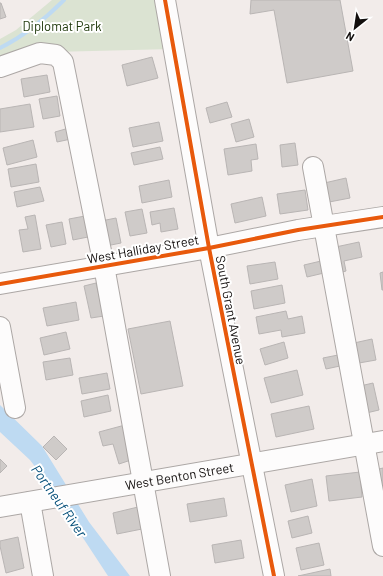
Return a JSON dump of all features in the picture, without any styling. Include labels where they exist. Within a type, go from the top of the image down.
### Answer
[{"type":"street","name":"South Grant Avenue","points":[[165,0],[209,248],[250,463],[274,576]]},
{"type":"street","points":[[0,67],[40,53],[56,55],[63,62],[104,266],[160,576]]},
{"type":"street","points":[[313,167],[324,226],[374,442],[383,546]]},
{"type":"street","name":"West Halliday Street","points":[[0,284],[209,248],[324,226],[383,218]]},
{"type":"street","points":[[0,327],[15,408]]},
{"type":"street","name":"West Benton Street","points":[[0,507],[374,442]]},
{"type":"street","points":[[39,500],[43,576]]},
{"type":"green space","name":"Diplomat Park","points":[[52,0],[165,0],[173,49],[52,52],[0,77],[0,39],[16,30]]},
{"type":"water","name":"Portneuf River","points":[[0,405],[42,446],[89,522],[130,576],[108,576],[45,480],[30,460],[0,432]]},
{"type":"building","points":[[251,0],[340,0],[353,71],[287,83],[274,10],[250,14]]},
{"type":"building","points":[[0,3],[6,17],[0,19]]},
{"type":"building","points":[[152,57],[158,78],[127,86],[122,65]]},
{"type":"building","points":[[47,75],[50,92],[24,97],[21,79]]},
{"type":"building","points":[[57,96],[60,116],[43,119],[39,99]]},
{"type":"building","points":[[227,102],[232,117],[210,123],[206,108]]},
{"type":"building","points":[[30,104],[34,127],[0,132],[0,109]]},
{"type":"building","points":[[249,119],[254,137],[236,142],[231,124]]},
{"type":"building","points":[[159,122],[163,141],[133,147],[129,128]]},
{"type":"building","points":[[69,128],[71,139],[57,142],[55,132]]},
{"type":"building","points":[[33,140],[37,157],[7,165],[3,148]]},
{"type":"building","points":[[295,143],[298,165],[282,167],[280,145]]},
{"type":"building","points":[[256,144],[258,159],[251,160],[252,171],[228,175],[224,149]]},
{"type":"building","points":[[160,147],[163,159],[134,165],[131,153]]},
{"type":"building","points":[[36,164],[39,182],[11,187],[8,169]]},
{"type":"building","points":[[346,178],[350,198],[324,203],[320,184]]},
{"type":"building","points":[[169,180],[172,197],[142,203],[139,186]]},
{"type":"building","points":[[40,187],[44,201],[17,207],[14,192]]},
{"type":"building","points":[[305,190],[308,210],[280,214],[277,194]]},
{"type":"building","points":[[262,197],[266,216],[235,223],[231,204]]},
{"type":"building","points":[[174,208],[178,229],[161,232],[160,223],[152,225],[150,212]]},
{"type":"building","points":[[142,209],[147,233],[130,236],[125,212]]},
{"type":"building","points":[[35,215],[41,249],[23,252],[19,230],[28,229],[25,217]]},
{"type":"building","points":[[85,216],[88,237],[73,240],[69,219]]},
{"type":"building","points":[[116,218],[121,243],[106,246],[101,221]]},
{"type":"building","points":[[62,222],[66,244],[51,247],[46,225]]},
{"type":"building","points":[[359,242],[362,257],[344,261],[346,271],[336,274],[331,248]]},
{"type":"building","points":[[321,261],[324,273],[307,277],[304,265]]},
{"type":"building","points":[[275,262],[278,279],[250,284],[247,266]]},
{"type":"building","points":[[383,272],[383,290],[382,290],[380,273]]},
{"type":"building","points":[[96,283],[104,316],[91,318],[84,286]]},
{"type":"building","points":[[282,285],[285,303],[254,309],[251,291]]},
{"type":"building","points":[[76,302],[79,320],[47,326],[43,308]]},
{"type":"building","points":[[286,311],[288,319],[302,316],[305,333],[282,337],[281,330],[259,334],[256,317]]},
{"type":"building","points":[[170,321],[183,386],[141,394],[128,329]]},
{"type":"building","points":[[66,332],[70,349],[44,355],[40,338]]},
{"type":"building","points":[[372,339],[376,360],[359,363],[354,343]]},
{"type":"building","points":[[284,342],[288,358],[265,365],[260,349]]},
{"type":"building","points":[[338,355],[340,366],[326,369],[323,358]]},
{"type":"building","points":[[70,358],[73,375],[46,380],[43,362]]},
{"type":"building","points":[[297,370],[303,395],[271,403],[264,378]]},
{"type":"building","points":[[107,373],[110,389],[82,394],[79,378]]},
{"type":"building","points":[[373,383],[379,410],[362,414],[356,387]]},
{"type":"building","points":[[108,395],[111,411],[84,417],[81,401]]},
{"type":"building","points":[[309,406],[314,429],[276,437],[271,414]]},
{"type":"building","points":[[125,425],[134,459],[119,464],[113,444],[103,446],[99,432]]},
{"type":"building","points":[[54,436],[67,449],[56,460],[43,447]]},
{"type":"building","points":[[0,459],[7,466],[0,473]]},
{"type":"building","points":[[383,468],[383,496],[375,470]]},
{"type":"building","points":[[360,472],[362,497],[329,501],[326,476]]},
{"type":"building","points":[[312,479],[317,506],[291,512],[285,485]]},
{"type":"building","points":[[224,498],[227,516],[190,522],[187,504]]},
{"type":"building","points":[[138,507],[142,529],[117,534],[113,513]]},
{"type":"building","points":[[308,516],[312,533],[292,538],[288,521]]},
{"type":"building","points":[[18,537],[24,568],[6,573],[0,541]]},
{"type":"building","points":[[241,540],[244,558],[215,563],[212,545]]},
{"type":"building","points":[[319,543],[324,565],[301,570],[296,548]]},
{"type":"building","points":[[330,569],[331,576],[298,576]]},
{"type":"waterway","points":[[0,48],[34,27],[64,0]]},
{"type":"cycle path","points":[[165,0],[209,248],[274,576]]},
{"type":"cycle path","points":[[0,284],[209,248],[298,230],[383,217]]}]
